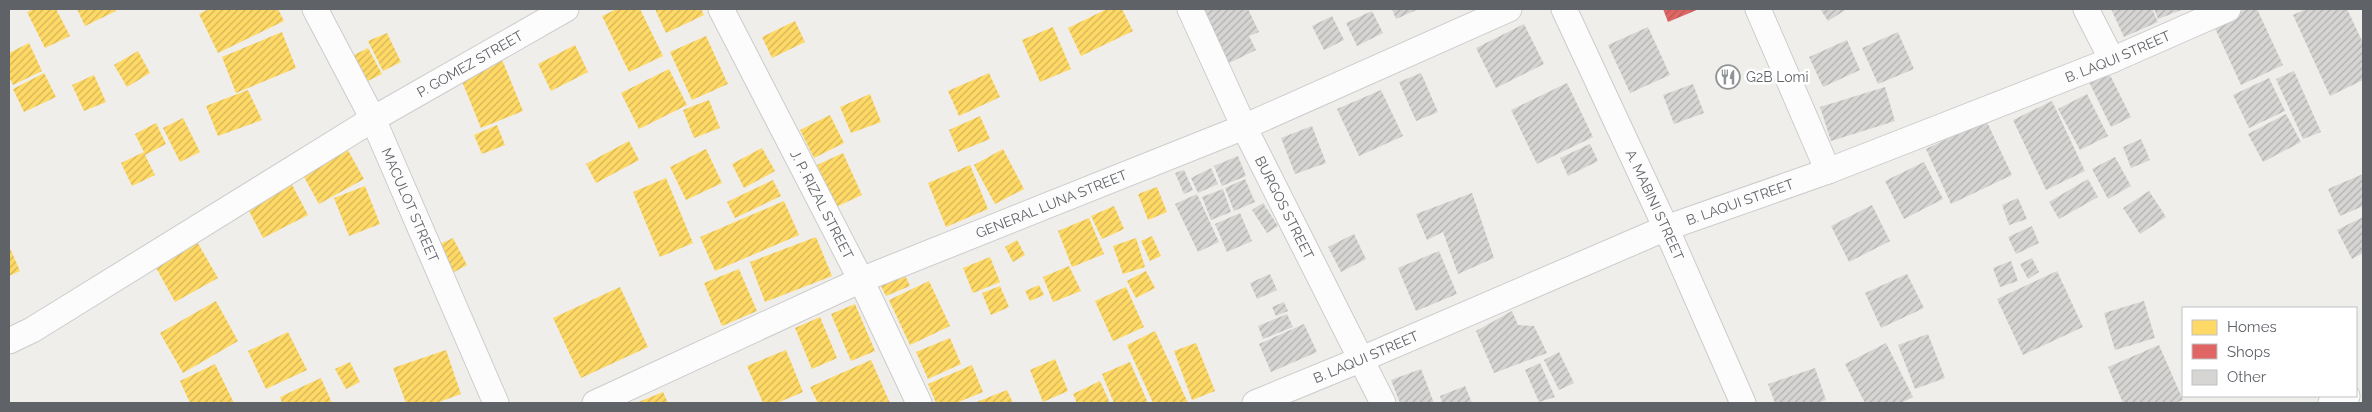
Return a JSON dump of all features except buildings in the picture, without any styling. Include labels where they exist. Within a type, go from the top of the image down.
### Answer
[{"type":"street","name":"MACULOT STREET","points":[[315,9],[373,119],[496,403]]},
{"type":"street","name":"P. GOMEZ STREET","points":[[9,341],[32,330],[373,119],[566,9]]},
{"type":"street","name":"J. P. RIZAL STREET","points":[[721,9],[861,280],[919,403]]},
{"type":"street","name":"BURGOS STREET","points":[[1190,9],[1244,127],[1383,403]]},
{"type":"street","name":"GENERAL LUNA STREET","points":[[595,403],[861,280],[1244,127],[1510,9]]},
{"type":"street","name":"A. MABINI STREET","points":[[1564,9],[1666,228],[1743,403]]},
{"type":"street","points":[[1758,9],[1828,170]]},
{"type":"street","points":[[2086,9],[2112,60]]},
{"type":"street","name":"B. LAQUI STREET","points":[[1255,403],[1666,228],[1828,170],[2112,60],[2228,9]]},
{"type":"street","points":[[2331,403],[2345,397]]},
{"type":"place","name":"G2B Lomi","points":[[1728,77]]}]
